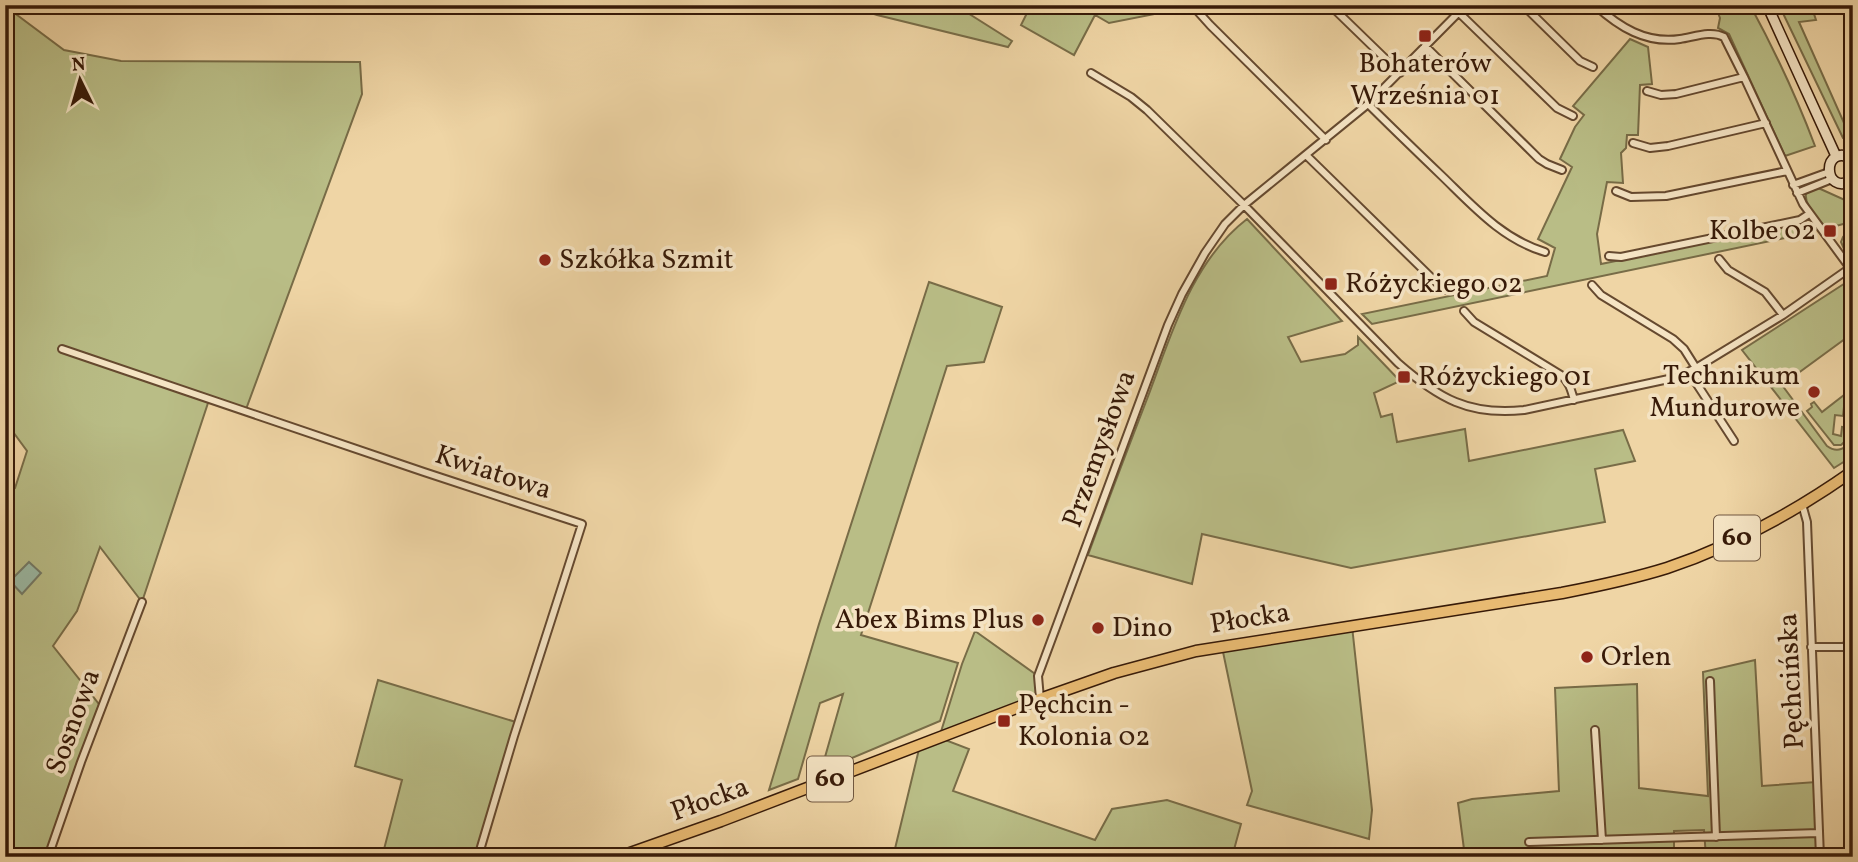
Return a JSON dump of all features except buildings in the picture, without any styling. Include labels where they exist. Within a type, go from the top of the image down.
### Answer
[{"type":"main road","points":[[1767,5],[1836,156]]},
{"type":"main road","points":[[1852,184],[1839,183],[1830,175],[1830,163],[1836,156],[1845,155],[1853,159]]},
{"type":"main road","name":"Płocka","points":[[618,857],[1114,673],[1196,651],[1562,593],[1657,571],[1696,557],[1755,530],[1822,493],[1853,471]]},
{"type":"street","points":[[1192,5],[1326,140]]},
{"type":"street","points":[[1330,5],[1399,73]]},
{"type":"street","points":[[1451,5],[1557,108],[1573,116]]},
{"type":"street","name":"Przemysłowa","points":[[1040,699],[1038,676],[1168,325],[1205,253],[1225,224],[1244,205],[1368,104],[1466,5]]},
{"type":"street","points":[[1524,5],[1580,61],[1593,67]]},
{"type":"street","points":[[1091,74],[1131,97],[1147,110],[1422,384],[1455,402],[1484,411],[1524,410],[1665,380],[1693,370],[1783,315],[1850,268],[1809,214],[1727,42],[1720,34],[1676,40],[1649,38],[1618,25],[1595,5]]},
{"type":"street","points":[[1425,46],[1539,159],[1562,170]]},
{"type":"street","points":[[1647,91],[1661,95],[1676,94],[1744,77]]},
{"type":"street","points":[[1368,104],[1483,216],[1529,247],[1545,251]]},
{"type":"street","points":[[1633,143],[1650,148],[1668,146],[1766,124]]},
{"type":"street","points":[[1307,156],[1444,290]]},
{"type":"street","points":[[1616,191],[1631,197],[1666,196],[1787,172]]},
{"type":"street","points":[[1793,185],[1830,175]]},
{"type":"street","points":[[1797,192],[1830,175]]},
{"type":"street","points":[[1609,256],[1621,257],[1800,220],[1809,214]]},
{"type":"street","points":[[1719,259],[1728,270],[1770,297],[1783,315]]},
{"type":"street","points":[[1592,285],[1601,295],[1673,339],[1684,349],[1693,370],[1734,441]]},
{"type":"street","points":[[1464,311],[1474,322],[1560,374],[1570,387],[1574,400]]},
{"type":"street","name":"Kwiatowa","points":[[62,349],[582,524],[478,857]]},
{"type":"street","name":"Pęchcińska","points":[[1802,504],[1807,522],[1820,857]]},
{"type":"street","name":"Sosnowa","points":[[48,857],[142,601]]},
{"type":"street","points":[[1811,647],[1844,647],[1853,640]]},
{"type":"street","points":[[1710,681],[1716,836]]},
{"type":"street","points":[[1595,730],[1602,840]]},
{"type":"street","points":[[1529,842],[1819,833]]},
{"type":"green space","points":[[847,5],[955,5],[1012,41],[1008,47],[877,15]]},
{"type":"green space","points":[[1031,5],[1174,5],[1175,10],[1109,23],[1095,15],[1074,55],[1021,25]]},
{"type":"green space","points":[[1715,5],[1750,5],[1785,75],[1815,146],[1785,156],[1729,34],[1718,28],[1720,18]]},
{"type":"green space","points":[[1779,5],[1811,5],[1816,20],[1799,22],[1853,143],[1843,138]]},
{"type":"green space","points":[[1848,5],[1853,5],[1853,77],[1846,78],[1845,20]]},
{"type":"green space","points":[[5,6],[64,50],[121,61],[360,62],[362,94],[245,412],[209,400],[142,602],[100,547],[77,611],[53,646],[102,708],[48,857],[5,857],[5,684],[13,656],[5,660],[5,493],[15,488],[27,451],[5,421]]},
{"type":"green space","points":[[1630,39],[1648,47],[1652,84],[1640,85],[1638,135],[1627,135],[1626,148],[1621,153],[1623,183],[1607,182],[1597,234],[1601,264],[1797,224],[1799,235],[1372,324],[1362,314],[1547,276],[1555,248],[1538,239],[1572,167],[1560,159],[1575,127],[1584,115],[1573,106]]},
{"type":"green space","points":[[1816,187],[1845,200],[1853,215],[1853,254],[1844,249],[1841,242],[1849,230],[1847,223],[1832,227],[1823,225],[1809,206],[1806,193]]},
{"type":"green space","points":[[1247,219],[1342,321],[1288,337],[1301,362],[1345,354],[1358,345],[1358,337],[1400,381],[1374,393],[1381,417],[1392,414],[1397,442],[1465,429],[1469,461],[1623,430],[1635,461],[1595,469],[1605,522],[1351,568],[1202,534],[1192,584],[1088,555],[1185,302],[1211,256]]},
{"type":"green space","points":[[1853,278],[1853,333],[1782,385],[1827,446],[1835,450],[1841,449],[1853,440],[1853,456],[1834,468],[1742,350]]},
{"type":"green space","points":[[929,282],[1002,307],[984,362],[947,366],[861,635],[958,663],[940,721],[821,771],[843,694],[820,703],[798,779],[769,790],[819,624]]},
{"type":"green space","points":[[1853,388],[1853,399],[1850,399],[1849,408],[1844,407],[1843,416],[1835,415],[1833,434],[1841,436],[1842,427],[1849,428],[1850,419],[1853,420],[1853,434],[1841,445],[1834,445],[1807,411],[1814,402],[1822,412]]},
{"type":"green space","points":[[1352,626],[1372,810],[1369,839],[1247,805],[1252,791],[1222,647]]},
{"type":"green space","points":[[975,631],[1038,676],[1040,699],[940,738],[969,749],[953,791],[1095,840],[1112,809],[1167,800],[1241,824],[1232,857],[893,857],[920,745],[939,738]]},
{"type":"green space","points":[[1755,660],[1762,786],[1816,782],[1820,857],[1706,857],[1704,830],[1674,831],[1674,857],[1465,857],[1458,803],[1472,799],[1559,791],[1555,688],[1637,684],[1639,788],[1708,796],[1703,672]]},
{"type":"green space","points":[[378,680],[519,723],[478,857],[382,857],[402,780],[355,766]]},
{"type":"green space","points":[[1853,780],[1853,857],[1849,857],[1845,781]]},
{"type":"shaded area","points":[[29,562],[41,573],[22,594],[10,581]]},
{"type":"place","name":"Bohaterów Września 01","points":[[1425,36]]},
{"type":"place","name":"Kolbe 02","points":[[1830,231]]},
{"type":"place","name":"Szkółka Szmit","points":[[545,260]]},
{"type":"place","name":"Różyckiego 02","points":[[1331,284]]},
{"type":"place","name":"Różyckiego 01","points":[[1404,377]]},
{"type":"place","name":"Technikum Mundurowe","points":[[1814,392]]},
{"type":"place","name":"Abex Bims Plus","points":[[1038,620]]},
{"type":"place","name":"Dino","points":[[1098,628]]},
{"type":"place","name":"Orlen","points":[[1587,657]]},
{"type":"place","name":"Pęchcin - Kolonia 02","points":[[1004,721]]}]
